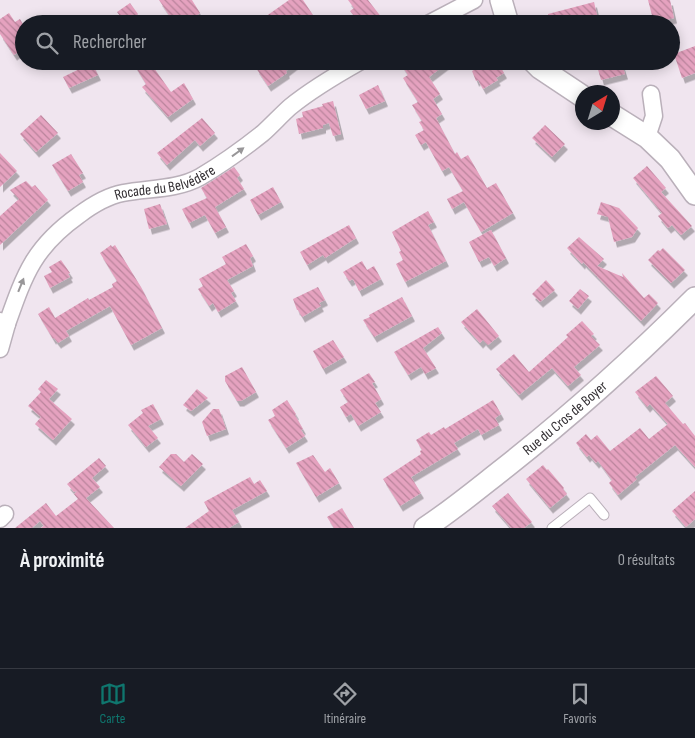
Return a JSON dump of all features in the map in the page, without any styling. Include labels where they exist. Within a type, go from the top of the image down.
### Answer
[{"type":"street","points":[[445,15],[474,0]]},
{"type":"street","points":[[501,0],[505,15]]},
{"type":"street","name":"Rocade du Belvédère","points":[[0,349],[4,322],[33,260],[48,240],[64,225],[88,209],[122,193],[161,189],[198,178],[237,153],[264,132],[290,107],[324,82],[345,70]]},
{"type":"street","points":[[543,70],[575,91]]},
{"type":"street","points":[[647,137],[654,116],[651,94]]},
{"type":"street","points":[[620,120],[647,137],[670,159],[695,194]]},
{"type":"street","name":"Rue du Cros de Boyer","points":[[425,528],[446,514],[542,438],[645,348],[695,298]]},
{"type":"lane","points":[[552,528],[590,498],[604,515]]},
{"type":"building","points":[[159,0],[192,0],[200,13],[197,15],[169,15]]},
{"type":"building","points":[[289,0],[303,0],[313,15],[268,15]]},
{"type":"building","points":[[348,0],[368,0],[380,15],[353,15],[350,11],[354,8]]},
{"type":"building","points":[[648,0],[670,0],[673,15],[652,15]]},
{"type":"building","points":[[594,2],[597,15],[548,15]]},
{"type":"building","points":[[130,3],[138,14],[119,15],[117,12]]},
{"type":"building","points":[[9,13],[15,22],[14,55],[0,34],[0,19]]},
{"type":"building","points":[[695,46],[695,73],[682,78],[679,70],[680,52]]},
{"type":"building","points":[[78,70],[96,70],[98,75],[69,88],[63,77]]},
{"type":"building","points":[[137,70],[155,70],[171,92],[184,83],[193,99],[168,117],[142,87],[146,84]]},
{"type":"building","points":[[257,70],[287,70],[287,73],[268,86]]},
{"type":"building","points":[[405,70],[438,70],[429,77],[440,94],[433,99],[442,114],[436,118],[455,154],[457,152],[461,159],[468,155],[487,188],[496,183],[513,213],[481,232],[464,202],[452,209],[447,199],[463,191],[449,167],[442,171],[426,142],[421,145],[415,135],[424,130],[419,122],[422,121],[412,105],[418,102],[403,78],[408,75]]},
{"type":"building","points":[[502,70],[504,73],[496,78],[498,80],[483,89],[478,80],[476,81],[472,71]]},
{"type":"building","points":[[598,70],[624,70],[625,74],[601,80]]},
{"type":"building","points":[[378,85],[385,101],[366,109],[359,95]]},
{"type":"building","points":[[333,101],[341,134],[333,136],[329,123],[323,125],[323,128],[299,134],[296,119],[303,117],[302,112]]},
{"type":"building","points":[[41,115],[58,133],[36,152],[20,134]]},
{"type":"building","points":[[202,118],[215,133],[200,146],[195,140],[167,165],[157,153]]},
{"type":"building","points":[[545,125],[565,144],[552,157],[532,138]]},
{"type":"building","points":[[0,153],[17,171],[0,187]]},
{"type":"building","points":[[71,154],[83,173],[79,175],[83,182],[68,191],[52,165]]},
{"type":"building","points":[[647,166],[666,188],[661,192],[692,226],[681,235],[672,225],[668,228],[658,216],[662,213],[633,178]]},
{"type":"building","points":[[234,167],[240,175],[237,178],[244,189],[215,207],[226,227],[215,233],[205,215],[189,223],[182,209],[207,198],[201,188]]},
{"type":"building","points":[[26,181],[32,187],[35,185],[48,200],[0,245],[0,216],[19,199],[10,190]]},
{"type":"building","points":[[273,187],[281,202],[258,215],[250,200]]},
{"type":"building","points":[[601,202],[619,208],[638,228],[632,237],[614,242],[608,217],[597,214]]},
{"type":"building","points":[[160,204],[167,224],[149,229],[144,209]]},
{"type":"building","points":[[428,211],[434,222],[428,225],[446,261],[405,282],[396,264],[403,260],[392,232]]},
{"type":"building","points":[[349,225],[356,238],[325,258],[323,255],[307,265],[300,252]]},
{"type":"building","points":[[491,230],[506,258],[494,266],[489,257],[479,262],[469,242]]},
{"type":"building","points":[[579,237],[604,259],[597,266],[623,277],[622,273],[644,298],[649,294],[658,303],[641,321],[567,248]]},
{"type":"building","points":[[246,244],[253,256],[250,258],[253,266],[227,280],[234,291],[231,293],[236,301],[218,312],[213,303],[209,306],[198,289],[203,286],[199,279],[226,264],[222,257]]},
{"type":"building","points":[[111,245],[112,247],[115,245],[141,287],[162,328],[131,345],[110,306],[66,331],[69,336],[58,343],[53,339],[38,314],[49,307],[55,318],[88,298],[89,300],[113,287],[112,284],[117,281],[100,253]]},
{"type":"building","points":[[663,248],[685,270],[671,283],[648,260],[658,250],[660,251]]},
{"type":"building","points":[[61,260],[70,273],[68,274],[70,277],[50,288],[44,276],[52,272],[49,267]]},
{"type":"building","points":[[362,261],[367,270],[374,266],[381,279],[359,291],[353,279],[349,281],[343,272]]},
{"type":"building","points":[[546,280],[555,290],[540,302],[532,294]]},
{"type":"building","points":[[318,287],[325,300],[319,303],[321,306],[302,317],[293,299]]},
{"type":"building","points":[[580,289],[589,296],[578,309],[569,301]]},
{"type":"building","points":[[402,297],[412,316],[374,337],[363,320]]},
{"type":"building","points":[[477,309],[499,336],[488,345],[483,340],[480,343],[461,322]]},
{"type":"building","points":[[582,321],[594,334],[591,336],[600,345],[574,367],[581,375],[568,386],[552,368],[519,395],[496,369],[514,354],[529,372],[568,337],[566,335]]},
{"type":"building","points":[[438,327],[442,333],[423,348],[436,368],[425,374],[421,367],[408,375],[394,352]]},
{"type":"building","points":[[333,340],[344,357],[323,369],[313,351]]},
{"type":"building","points":[[242,367],[256,392],[241,401],[237,401],[225,381],[225,376]]},
{"type":"building","points":[[369,373],[375,382],[372,383],[381,399],[375,403],[381,412],[358,426],[351,414],[346,417],[340,407],[348,402],[340,390]]},
{"type":"building","points":[[656,376],[673,396],[665,403],[695,436],[695,467],[675,445],[635,477],[637,479],[618,495],[609,483],[612,480],[598,461],[596,463],[589,455],[587,457],[576,443],[586,434],[591,440],[597,435],[610,451],[640,428],[649,439],[668,424],[650,404],[647,407],[635,392]]},
{"type":"building","points":[[46,380],[58,389],[49,399],[72,419],[53,440],[35,424],[41,417],[28,406],[41,392],[38,389]]},
{"type":"building","points":[[197,389],[208,398],[191,411],[183,405]]},
{"type":"building","points":[[287,400],[296,414],[305,436],[286,448],[268,420],[275,416],[272,410]]},
{"type":"building","points":[[493,400],[501,414],[495,418],[499,425],[481,435],[478,429],[454,443],[458,449],[411,477],[421,493],[400,506],[383,479],[421,454],[420,451],[422,450],[416,440],[429,432],[431,435],[444,427],[445,429]]},
{"type":"building","points":[[153,404],[161,419],[148,426],[158,438],[146,447],[128,425],[143,413],[141,410]]},
{"type":"building","points":[[213,409],[219,409],[226,429],[207,436],[202,422]]},
{"type":"building","points":[[171,454],[176,454],[184,462],[192,454],[203,464],[181,486],[159,467]]},
{"type":"building","points":[[313,455],[325,472],[330,468],[339,483],[316,497],[296,463]]},
{"type":"building","points":[[99,458],[106,466],[92,478],[100,487],[86,498],[114,528],[41,528],[44,526],[40,521],[32,528],[15,528],[46,503],[56,516],[78,499],[74,494],[77,491],[74,492],[67,484]]},
{"type":"building","points":[[543,465],[564,488],[567,494],[550,508],[526,479]]},
{"type":"building","points":[[250,477],[254,484],[260,480],[267,491],[232,510],[239,522],[229,528],[185,528],[209,511],[204,502]]},
{"type":"building","points":[[695,491],[695,519],[686,527],[672,511]]},
{"type":"building","points":[[508,493],[532,522],[524,528],[511,528],[492,506]]},
{"type":"building","points":[[342,508],[354,528],[334,528],[327,517]]}]
